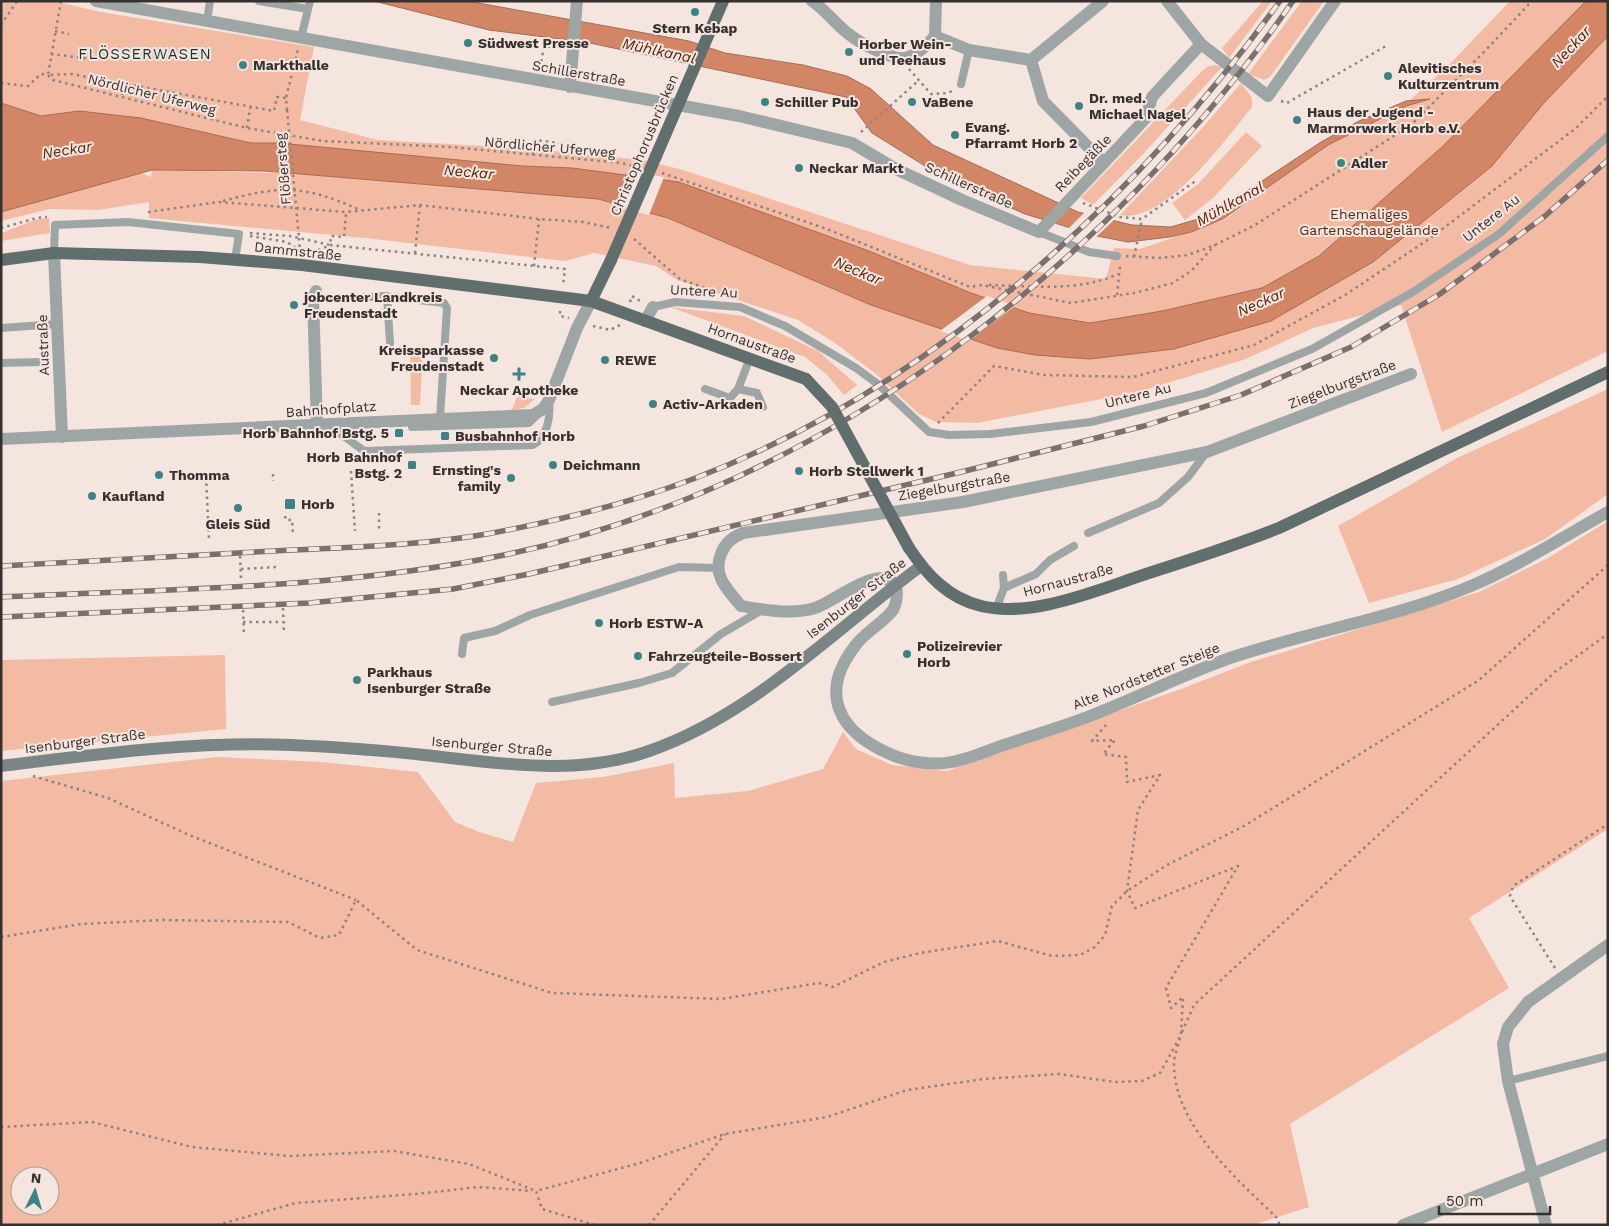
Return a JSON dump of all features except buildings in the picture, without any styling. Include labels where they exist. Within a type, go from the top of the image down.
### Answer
[{"type":"main road","name":"Christophorusbrücken","points":[[591,301],[611,260],[723,1]]},
{"type":"main road","name":"Dammstraße","points":[[1,260],[54,253],[126,253],[235,260],[302,265],[591,301]]},
{"type":"main road","name":"Hornaustraße","points":[[591,301],[806,379],[832,407],[909,548],[921,566],[939,585],[954,596],[967,602],[996,608],[1033,607],[1094,591],[1232,546],[1279,528],[1608,372]]},
{"type":"street","name":"Schillerstraße","points":[[96,1],[538,82],[739,116],[852,143],[896,169],[962,200],[1016,223],[1043,227]]},
{"type":"street","points":[[812,1],[826,10],[850,36],[894,58],[905,58],[927,45],[936,36],[936,1]]},
{"type":"street","points":[[936,36],[969,50],[1031,60],[1104,1]]},
{"type":"street","points":[[1167,1],[1201,44],[1268,96],[1335,1]]},
{"type":"street","points":[[570,87],[577,7]]},
{"type":"street","name":"Reibegäßle","points":[[1043,227],[1146,118],[1152,97],[1201,44]]},
{"type":"street","points":[[1031,60],[1043,101],[1104,163]]},
{"type":"street","name":"Austraße","points":[[54,253],[62,437]]},
{"type":"street","points":[[315,295],[323,425]]},
{"type":"street","points":[[540,412],[549,400],[577,328],[591,301]]},
{"type":"street","name":"Untere Au","points":[[645,321],[653,307]]},
{"type":"street","name":"Ziegelburgstraße","points":[[717,568],[723,548],[737,535],[756,530],[963,502],[1207,452],[1411,374]]},
{"type":"street","name":"Bahnhofplatz","points":[[1,439],[527,415],[540,412]]},
{"type":"street","name":"Alte Nordstetter Steige","points":[[895,585],[897,594],[894,608],[856,644],[844,664],[836,683],[837,703],[845,722],[865,741],[892,755],[922,762],[951,762],[1091,716],[1230,658],[1381,616],[1470,587],[1608,512]]},
{"type":"street","name":"Isenburger Straße","points":[[1,766],[164,747],[241,744],[346,748],[534,766],[579,766],[624,759],[669,744],[715,723],[833,636],[921,566]]},
{"type":"street","points":[[717,568],[722,582],[741,606],[762,610],[801,611],[814,609],[875,578],[888,579],[895,585]]},
{"type":"street","points":[[1546,1225],[1508,1081],[1503,1044],[1508,1027],[1528,1002],[1608,944]]},
{"type":"street","points":[[1403,1225],[1608,1144]]},
{"type":"lane","points":[[207,21],[210,1]]},
{"type":"lane","points":[[259,1],[309,5],[301,38]]},
{"type":"lane","points":[[961,84],[969,50]]},
{"type":"lane","name":"Untere Au","points":[[653,307],[675,302],[740,307],[785,326],[856,368],[878,385],[929,432],[949,435],[990,434],[1091,422],[1206,393],[1304,352],[1413,292],[1499,234],[1608,136]]},
{"type":"lane","points":[[54,253],[55,225],[128,222],[238,234],[235,260]]},
{"type":"lane","points":[[1043,227],[1089,252],[1120,256]]},
{"type":"lane","points":[[315,295],[344,299],[388,296],[440,302],[447,308],[440,418]]},
{"type":"lane","points":[[388,296],[390,343]]},
{"type":"lane","points":[[1,328],[57,324]]},
{"type":"lane","points":[[705,390],[730,398],[738,389],[750,358]]},
{"type":"lane","points":[[1,363],[42,362]]},
{"type":"lane","points":[[738,389],[757,394],[764,408]]},
{"type":"lane","points":[[323,425],[364,451],[533,445],[540,442],[546,429],[551,413],[549,400]]},
{"type":"lane","points":[[363,422],[387,427],[529,423],[540,412]]},
{"type":"lane","points":[[1088,532],[1159,503],[1188,477],[1207,452]]},
{"type":"lane","points":[[1004,588],[1036,574],[1050,560],[1074,546]]},
{"type":"lane","points":[[462,654],[464,638],[495,631],[530,615],[679,567],[717,568]]},
{"type":"lane","points":[[996,608],[1004,588],[1003,575]]},
{"type":"lane","points":[[552,702],[638,683],[672,672],[721,634],[762,610]]},
{"type":"lane","points":[[1508,1081],[1608,1056]]},
{"type":"path","points":[[1,25],[17,1]]},
{"type":"path","points":[[48,75],[61,1]]},
{"type":"path","points":[[1117,294],[1120,256],[1159,258],[1188,255],[1215,245],[1255,224],[1411,125],[1483,54],[1532,1]]},
{"type":"path","points":[[55,31],[69,34]]},
{"type":"path","points":[[1,83],[28,86],[41,74],[71,74],[274,111],[277,96],[286,98],[301,38]]},
{"type":"path","points":[[538,82],[544,46],[574,49]]},
{"type":"path","points":[[1268,96],[1287,103],[1386,46]]},
{"type":"path","points":[[51,54],[91,59]]},
{"type":"path","points":[[905,58],[910,71],[931,94],[948,93],[961,84]]},
{"type":"path","name":"Nördlicher Uferweg","points":[[48,75],[53,80],[122,95],[247,128],[324,141],[450,148],[622,163],[639,167]]},
{"type":"path","points":[[864,128],[918,81]]},
{"type":"path","points":[[122,95],[123,85]]},
{"type":"path","points":[[929,432],[994,366],[1044,375],[1133,377],[1254,344],[1345,295],[1429,239],[1575,129],[1608,96]]},
{"type":"path","name":"Flößersteg","points":[[286,98],[300,251]]},
{"type":"path","points":[[247,128],[250,107]]},
{"type":"path","points":[[533,155],[535,140],[559,143]]},
{"type":"path","points":[[655,172],[680,178],[827,229],[970,287],[982,285],[1062,286],[1100,282],[1118,274]]},
{"type":"path","points":[[1133,257],[1141,220],[1197,180]]},
{"type":"path","points":[[142,212],[219,202],[253,193],[281,189],[306,190],[361,210]]},
{"type":"path","points":[[1069,199],[1120,216],[1141,220]]},
{"type":"path","points":[[219,202],[346,212],[420,205],[539,219],[583,222],[614,229]]},
{"type":"path","points":[[414,253],[420,205]]},
{"type":"path","points":[[330,244],[331,236],[344,237],[346,212]]},
{"type":"path","points":[[534,266],[539,219]]},
{"type":"path","points":[[238,234],[287,242],[300,251],[319,250],[330,244]]},
{"type":"path","points":[[238,234],[274,234],[330,244],[565,269],[562,298]]},
{"type":"path","points":[[629,236],[680,279],[721,294]]},
{"type":"path","points":[[982,285],[1071,303],[1117,294],[1134,293],[1173,282],[1191,271],[1215,245]]},
{"type":"path","points":[[351,470],[356,531]]},
{"type":"path","points":[[273,474],[273,481]]},
{"type":"path","points":[[206,477],[209,539]]},
{"type":"path","points":[[379,514],[379,530]]},
{"type":"path","points":[[285,516],[286,520],[292,520],[293,534]]},
{"type":"path","points":[[240,556],[241,580]]},
{"type":"path","points":[[28,774],[108,798],[207,842],[356,900],[417,950],[552,993],[721,999],[819,983],[833,987],[884,962],[920,953],[998,941],[1052,956],[1080,955],[1094,947],[1105,935],[1112,906],[1127,890],[1167,866],[1244,826],[1479,680],[1608,566]]},
{"type":"path","points":[[241,570],[277,568]]},
{"type":"path","points":[[283,608],[284,634]]},
{"type":"path","points":[[243,610],[244,635]]},
{"type":"path","points":[[243,622],[283,622]]},
{"type":"path","points":[[217,1225],[304,1202],[416,1194],[478,1187],[536,1191],[640,1163],[725,1134],[827,1117],[907,1090],[984,1079],[1059,1074],[1115,1082],[1142,1082],[1160,1073],[1181,1035],[1194,1005],[1556,671],[1608,634]]},
{"type":"path","points":[[1091,716],[1107,724],[1092,741],[1114,740],[1103,754],[1126,758],[1127,782],[1160,775],[1138,810],[1127,890],[1135,908],[1238,866],[1166,988],[1171,1008],[1183,997],[1181,1035],[1174,1064],[1181,1100],[1189,1119],[1233,1175],[1276,1218],[1280,1225]]},
{"type":"path","points":[[1561,977],[1510,896],[1513,886],[1608,824]]},
{"type":"path","points":[[1,937],[81,924],[163,920],[288,922],[320,938],[339,935],[356,900]]},
{"type":"path","points":[[1,1128],[92,1122],[192,1147],[289,1156],[394,1150],[469,1164],[536,1191],[542,1209],[595,1225]]},
{"type":"path","points":[[649,1225],[725,1134]]},
{"type":"green space","name":"Ehemaliges Gartenschaugelände","points":[[1,1],[53,1],[101,12],[314,47],[300,120],[378,140],[534,149],[643,160],[683,170],[970,265],[1106,279],[1114,248],[1140,249],[1224,220],[1328,145],[1400,109],[1447,67],[1510,1],[1608,1],[1608,351],[1442,432],[1401,305],[1313,328],[1246,359],[1138,392],[977,423],[936,422],[919,414],[876,374],[835,343],[798,320],[677,280],[656,266],[594,253],[565,261],[365,238],[149,218],[149,202],[98,210],[50,209],[1,221],[1,212],[15,207],[141,173],[151,177],[152,170],[283,173],[279,143],[251,143],[141,118],[79,111],[41,116],[1,103]]},
{"type":"green space","points":[[1263,1],[1272,1],[1229,58],[1222,48]]},
{"type":"green space","points":[[1302,1],[1324,1],[1270,77],[1264,80],[1248,74]]},
{"type":"green space","points":[[1214,65],[1222,67],[1145,152],[1093,205],[1081,198],[1202,71]]},
{"type":"green space","points":[[1241,83],[1252,98],[1252,107],[1211,157],[1175,193],[1156,207],[1137,215],[1120,215],[1204,126]]},
{"type":"green space","points":[[1246,132],[1262,146],[1213,198],[1185,220],[1172,203],[1198,184]]},
{"type":"green space","points":[[49,218],[50,233],[1,241],[1,233],[35,220]]},
{"type":"green space","points":[[670,307],[744,316],[818,351],[857,385],[844,395],[827,375],[805,357]]},
{"type":"green space","points":[[410,351],[423,351],[420,405],[411,405]]},
{"type":"green space","points":[[1608,389],[1608,494],[1545,539],[1458,579],[1369,603],[1338,526],[1457,458]]},
{"type":"green space","points":[[517,397],[535,399],[524,408],[512,410]]},
{"type":"green space","points":[[1608,521],[1608,829],[1469,918],[1509,988],[1290,1124],[1309,1207],[1253,1225],[1,1225],[1,781],[217,757],[322,762],[418,772],[455,822],[479,832],[513,842],[536,783],[603,777],[674,763],[675,798],[748,791],[823,769],[843,732],[856,749],[892,765],[947,771],[1181,689],[1248,663],[1479,592],[1548,558]]},
{"type":"green space","points":[[225,655],[226,729],[1,751],[1,660]]},
{"type":"water","name":"Mühlkanal","points":[[374,1],[467,1],[689,41],[725,53],[803,65],[847,76],[871,89],[933,145],[1078,212],[1132,225],[1171,227],[1198,219],[1253,187],[1321,142],[1359,121],[1406,101],[1430,99],[1406,106],[1328,145],[1223,219],[1191,232],[1170,237],[1128,242],[1097,236],[1025,214],[946,179],[872,133],[846,97],[585,42],[489,30]]},
{"type":"water","name":"Neckar","points":[[1586,1],[1608,1],[1608,36],[1543,104],[1492,166],[1373,262],[1271,321],[1174,349],[1090,359],[1035,355],[997,348],[871,305],[668,218],[598,199],[265,171],[152,170],[1,212],[1,103],[41,116],[79,111],[141,118],[251,143],[279,143],[522,166],[572,168],[679,182],[869,251],[971,293],[1029,313],[1090,323],[1162,311],[1262,288],[1319,256],[1443,146]]},
{"type":"pier","points":[[633,172],[664,177],[649,215],[619,207]]},
{"type":"pier","points":[[1086,211],[1115,219],[1095,238],[1067,230]]},
{"type":"pier","points":[[987,296],[1015,306],[969,341],[940,331]]},
{"type":"railway","points":[[1,566],[381,546],[487,534],[566,517],[643,496],[693,479],[780,441],[864,395],[944,341],[1020,282],[1092,217],[1160,148],[1223,76],[1280,1]]},
{"type":"railway","points":[[1,597],[256,586],[320,581],[446,566],[509,554],[626,522],[740,476],[848,418],[951,351],[1048,274],[1138,189],[1220,97],[1293,1]]},
{"type":"railway","points":[[1,617],[309,603],[453,589],[529,574],[961,472],[1144,426],[1241,395],[1351,347],[1440,294],[1545,216],[1608,160]]},
{"type":"place","name":"Stern Kebap","points":[[695,12]]},
{"type":"place","name":"Südwest Presse","points":[[468,43]]},
{"type":"place","name":"Horber Wein- und Teehaus","points":[[849,52]]},
{"type":"place","name":"Markthalle","points":[[243,65]]},
{"type":"place","name":"Alevitisches Kulturzentrum","points":[[1388,76]]},
{"type":"place","name":"Schiller Pub","points":[[765,102]]},
{"type":"place","name":"VaBene","points":[[912,102]]},
{"type":"place","name":"Dr. med. Michael Nagel","points":[[1079,106]]},
{"type":"place","name":"Haus der Jugend - Marmorwerk Horb e.V.","points":[[1297,120]]},
{"type":"place","name":"Evang. Pfarramt Horb 2","points":[[955,135]]},
{"type":"place","name":"Adler","points":[[1341,163]]},
{"type":"place","name":"Neckar Markt","points":[[799,168]]},
{"type":"place","name":"jobcenter Landkreis Freudenstadt","points":[[294,305]]},
{"type":"place","name":"Kreissparkasse Freudenstadt","points":[[494,358]]},
{"type":"place","name":"REWE","points":[[605,360]]},
{"type":"place","name":"Neckar Apotheke","points":[[519,374]]},
{"type":"place","name":"Activ-Arkaden","points":[[653,404]]},
{"type":"place","name":"Horb Bahnhof Bstg. 5","points":[[399,433]]},
{"type":"place","name":"Busbahnhof Horb","points":[[445,436]]},
{"type":"place","name":"Horb Bahnhof Bstg. 2","points":[[412,465]]},
{"type":"place","name":"Deichmann","points":[[553,465]]},
{"type":"place","name":"Horb Stellwerk 1","points":[[799,471]]},
{"type":"place","name":"Thomma","points":[[159,475]]},
{"type":"place","name":"Ernsting's family","points":[[511,478]]},
{"type":"place","name":"Kaufland","points":[[92,496]]},
{"type":"place","name":"Horb","points":[[290,504]]},
{"type":"place","name":"Gleis Süd","points":[[238,508]]},
{"type":"place","name":"Horb ESTW-A","points":[[599,623]]},
{"type":"place","name":"Polizeirevier Horb","points":[[907,654]]},
{"type":"place","name":"Fahrzeugteile-Bossert","points":[[638,656]]},
{"type":"place","name":"Parkhaus Isenburger Straße","points":[[357,680]]},
{"type":"district","name":"FLÖSSERWASEN","points":[[145,54]]}]
